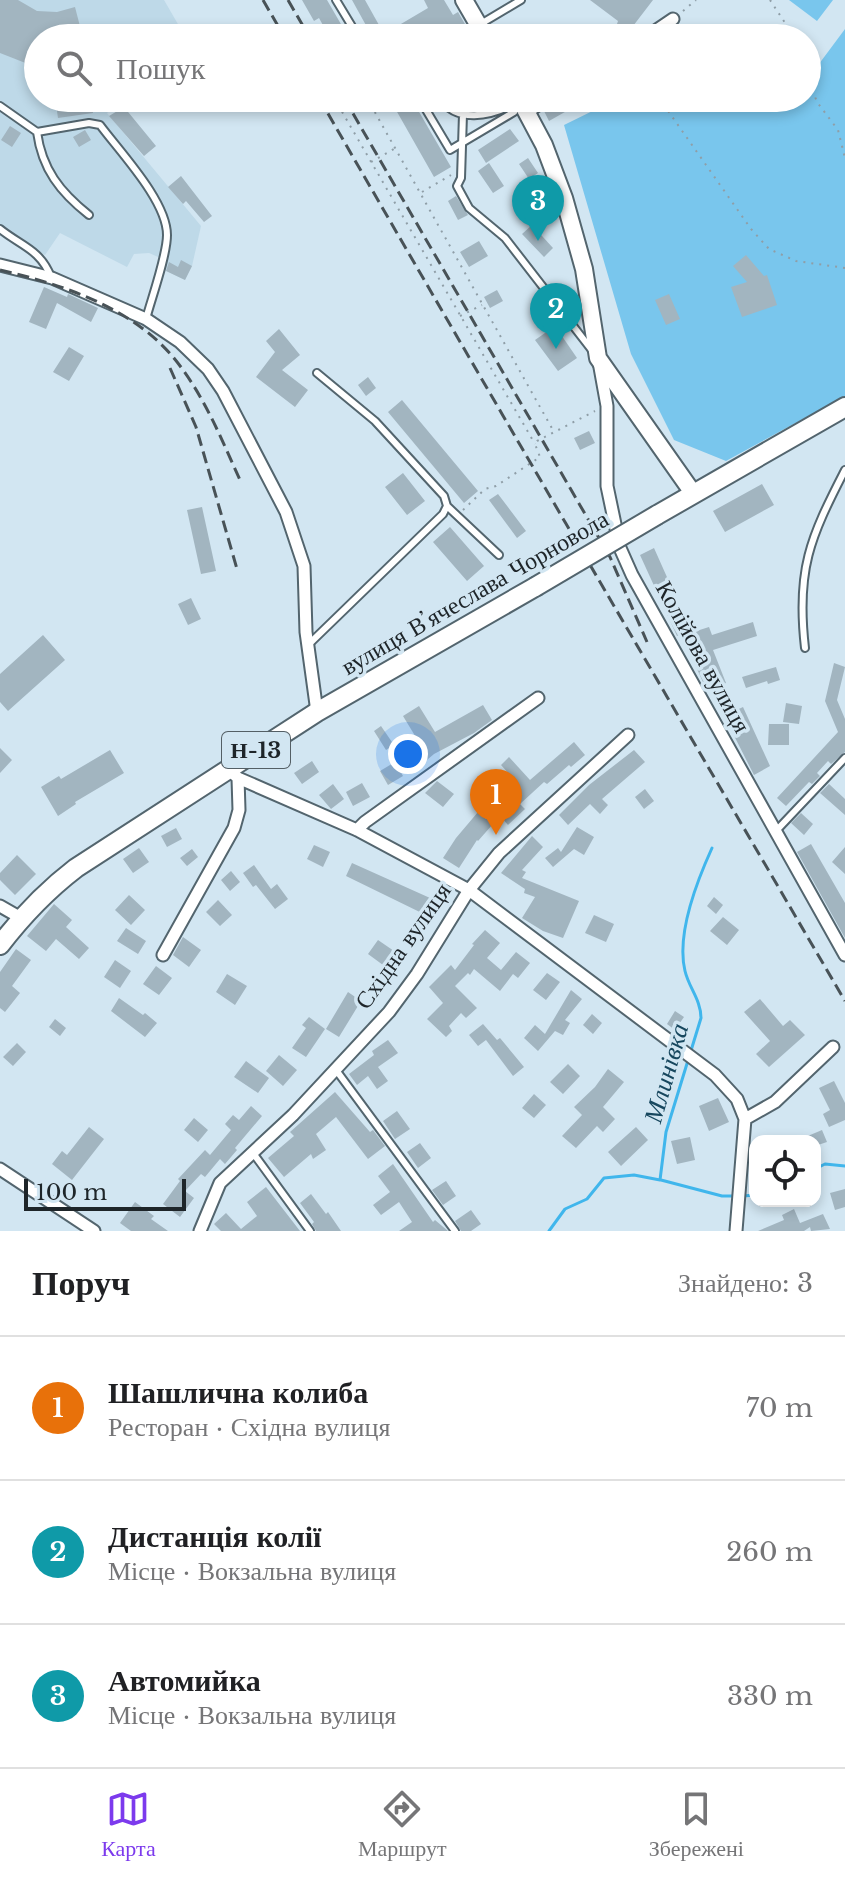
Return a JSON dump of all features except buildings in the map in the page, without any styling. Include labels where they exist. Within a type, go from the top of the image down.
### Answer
[{"type":"main road","points":[[464,0],[478,24]]},
{"type":"main road","points":[[521,112],[544,145],[564,198],[584,269],[598,358],[693,493]]},
{"type":"main road","name":"Н-13","points":[[693,493],[845,407]]},
{"type":"main road","name":"вулиця Вʼячеслава Чорновола","points":[[0,945],[46,891],[76,868],[232,773],[317,712],[693,493]]},
{"type":"street","points":[[666,24],[673,19]]},
{"type":"street","name":"вулиця Вʼячеслава Чорновола","points":[[0,265],[52,278],[146,319],[180,342],[208,369],[223,391],[286,512],[304,566],[308,645],[317,712]]},
{"type":"street","name":"Колійова вулиця","points":[[598,358],[607,406],[607,486],[620,548],[632,575],[845,955]]},
{"type":"street","points":[[357,830],[538,698]]},
{"type":"street","name":"Східна вулиця","points":[[200,1231],[220,1183],[293,1115],[389,1012],[417,974],[469,890],[499,853],[628,735]]},
{"type":"street","points":[[232,773],[357,830],[469,890],[725,1084],[737,1099],[745,1119],[736,1231]]},
{"type":"street","points":[[163,955],[234,828],[239,810],[232,773]]},
{"type":"street","points":[[0,906],[21,918]]},
{"type":"street","points":[[745,1119],[775,1102],[833,1047]]},
{"type":"street","points":[[0,1169],[94,1231]]},
{"type":"lane","points":[[336,0],[351,24]]},
{"type":"lane","points":[[492,24],[521,0]]},
{"type":"lane","points":[[0,106],[37,132],[89,123],[100,125],[155,199],[165,219],[167,237],[146,319]]},
{"type":"lane","points":[[427,112],[450,150],[514,112]]},
{"type":"lane","points":[[453,112],[485,115],[493,112]]},
{"type":"lane","points":[[463,114],[462,169],[457,186],[469,208],[505,238],[598,358]]},
{"type":"lane","points":[[37,132],[40,152],[48,170],[64,195],[89,215]]},
{"type":"lane","points":[[0,229],[22,242],[44,262],[52,278]]},
{"type":"lane","points":[[317,373],[375,421],[444,496],[447,506],[499,555]]},
{"type":"lane","points":[[805,648],[800,609],[808,548],[845,470]]},
{"type":"lane","points":[[308,645],[443,514],[447,506]]},
{"type":"lane","points":[[775,832],[845,758]]},
{"type":"lane","points":[[335,1069],[455,1231]]},
{"type":"lane","points":[[252,1152],[310,1231]]},
{"type":"path","points":[[673,19],[696,0]]},
{"type":"path","points":[[770,0],[786,24]]},
{"type":"path","points":[[821,107],[838,130],[845,158]]},
{"type":"path","points":[[342,112],[540,457],[496,486],[485,489],[457,515]]},
{"type":"path","points":[[374,112],[554,432]]},
{"type":"path","points":[[669,112],[751,229],[769,249],[796,261],[845,268]]},
{"type":"path","points":[[370,162],[395,149]]},
{"type":"path","points":[[420,193],[462,169]]},
{"type":"path","points":[[460,316],[483,304]]},
{"type":"path","points":[[535,444],[607,406]]},
{"type":"shaded area","points":[[0,0],[164,0],[178,24],[24,24],[24,112],[108,112],[201,226],[192,266],[185,280],[161,268],[165,260],[149,253],[134,254],[127,267],[60,233],[45,255],[0,229]]},
{"type":"shaded area","points":[[789,0],[833,0],[817,21]]},
{"type":"shaded area","points":[[845,29],[845,396],[726,461],[674,440],[631,354],[564,125],[590,112],[821,112],[821,61]]},
{"type":"waterway","name":"Млинівка","points":[[549,1231],[565,1209],[587,1199],[604,1178],[634,1175],[660,1180],[666,1132],[701,1018],[685,971],[683,941],[694,892],[712,848]]},
{"type":"waterway","points":[[821,1166],[845,1166]]},
{"type":"waterway","points":[[661,1180],[722,1196],[735,1196]]},
{"type":"waterway","points":[[743,1196],[749,1196]]},
{"type":"railway","points":[[263,0],[277,24]]},
{"type":"railway","points":[[288,0],[302,24]]},
{"type":"railway","points":[[327,112],[845,1001]]},
{"type":"railway","points":[[352,112],[610,557],[647,642]]},
{"type":"railway","points":[[0,270],[47,282],[94,300],[137,324],[156,339],[184,371],[211,416],[240,480]]},
{"type":"railway","points":[[170,368],[196,427],[237,569]]},
{"type":"place","name":"Автомийка","points":[[538,241]]},
{"type":"place","name":"Дистанція колії","points":[[556,349]]},
{"type":"place","name":"Шашлична колиба","points":[[496,835]]}]
